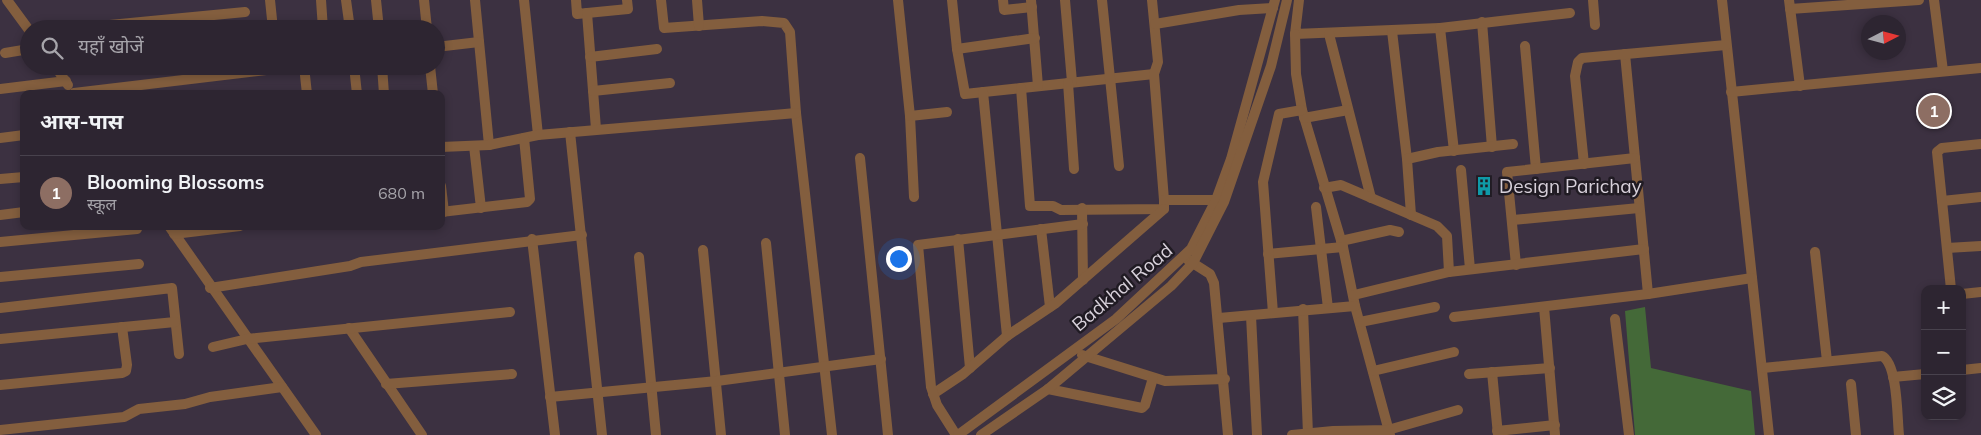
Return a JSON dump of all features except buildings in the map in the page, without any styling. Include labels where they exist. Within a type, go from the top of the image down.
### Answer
[{"type":"street","points":[[7,0],[22,20]]},
{"type":"street","points":[[270,0],[272,20]]},
{"type":"street","points":[[321,0],[322,20]]},
{"type":"street","points":[[346,0],[349,20]]},
{"type":"street","points":[[376,0],[378,20]]},
{"type":"street","points":[[424,0],[426,20]]},
{"type":"street","points":[[475,0],[489,145]]},
{"type":"street","points":[[524,0],[538,135]]},
{"type":"street","points":[[576,0],[577,14],[628,8],[627,0]]},
{"type":"street","points":[[661,0],[664,28],[762,20],[788,26],[792,45],[796,112],[832,435]]},
{"type":"street","points":[[697,0],[699,26]]},
{"type":"street","points":[[898,0],[910,116],[914,197]]},
{"type":"street","points":[[952,0],[957,49],[965,94],[1154,74]]},
{"type":"street","points":[[1003,0],[1004,10],[1032,3],[1038,86]]},
{"type":"street","points":[[1065,0],[1074,170]]},
{"type":"street","points":[[1102,0],[1119,166]]},
{"type":"street","points":[[1152,0],[1158,62],[1154,74],[1164,205]]},
{"type":"street","name":"Badkhal Road","points":[[981,435],[1048,389],[1172,286],[1193,263],[1224,202],[1271,66],[1287,0]]},
{"type":"street","points":[[1299,0],[1295,34],[1296,74],[1303,114],[1342,244],[1389,432]]},
{"type":"street","points":[[1593,0],[1595,25]]},
{"type":"street","points":[[1722,0],[1769,435]]},
{"type":"street","points":[[1800,86],[1789,5],[1918,0]]},
{"type":"street","points":[[1934,0],[1942,71]]},
{"type":"street","points":[[1155,24],[1274,4]]},
{"type":"street","name":"Badkhal Road","points":[[957,435],[1116,318],[1191,249],[1216,200],[1231,159],[1274,4]]},
{"type":"street","points":[[162,20],[245,12]]},
{"type":"street","points":[[587,13],[596,129]]},
{"type":"street","points":[[1295,34],[1440,28],[1570,13]]},
{"type":"street","points":[[1482,22],[1492,147]]},
{"type":"street","points":[[1440,28],[1454,151]]},
{"type":"street","points":[[1392,31],[1408,159],[1411,215]]},
{"type":"street","points":[[1328,34],[1371,198]]},
{"type":"street","points":[[957,49],[1035,38]]},
{"type":"street","points":[[445,46],[479,42]]},
{"type":"street","points":[[1584,164],[1575,76],[1578,62],[1582,58],[1726,45]]},
{"type":"street","points":[[1525,46],[1536,169]]},
{"type":"street","points":[[590,57],[657,49]]},
{"type":"street","points":[[5,53],[20,50]]},
{"type":"street","points":[[1625,54],[1648,294]]},
{"type":"street","points":[[1731,92],[1981,68]]},
{"type":"street","points":[[62,75],[72,90]]},
{"type":"street","points":[[107,90],[229,75]]},
{"type":"street","points":[[304,75],[306,90]]},
{"type":"street","points":[[355,75],[357,90]]},
{"type":"street","points":[[383,75],[384,90]]},
{"type":"street","points":[[431,75],[433,90]]},
{"type":"street","points":[[0,89],[66,81]]},
{"type":"street","points":[[593,92],[670,83]]},
{"type":"street","points":[[1021,88],[1030,206],[1053,206],[1061,210],[1164,205],[1216,200]]},
{"type":"street","points":[[983,92],[1007,336]]},
{"type":"street","points":[[1273,313],[1263,182],[1279,114],[1348,110]]},
{"type":"street","points":[[445,147],[489,145],[538,135],[596,129],[796,112]]},
{"type":"street","points":[[910,116],[947,112]]},
{"type":"street","points":[[570,132],[602,435]]},
{"type":"street","points":[[0,138],[20,136]]},
{"type":"street","points":[[445,212],[524,204],[530,199],[524,138]]},
{"type":"street","points":[[1408,159],[1513,144]]},
{"type":"street","points":[[1951,285],[1938,150],[1981,144]]},
{"type":"street","points":[[474,146],[481,208]]},
{"type":"street","points":[[860,158],[888,435]]},
{"type":"street","points":[[1516,266],[1508,172],[1635,158]]},
{"type":"street","points":[[1461,170],[1470,269]]},
{"type":"street","points":[[0,179],[20,177]]},
{"type":"street","points":[[1324,188],[1341,185],[1437,226],[1445,232],[1449,272]]},
{"type":"street","points":[[1942,201],[1981,197]]},
{"type":"street","points":[[933,394],[970,368],[1007,336],[1050,307],[1083,280],[1164,205]]},
{"type":"street","points":[[1316,207],[1328,308]]},
{"type":"street","points":[[1082,208],[1083,280]]},
{"type":"street","points":[[1513,220],[1639,208]]},
{"type":"street","points":[[0,215],[20,212]]},
{"type":"street","points":[[957,435],[937,405],[933,394],[924,325],[918,245],[1083,224]]},
{"type":"street","points":[[1040,229],[1050,307]]},
{"type":"street","points":[[0,242],[126,230]]},
{"type":"street","points":[[171,230],[210,288],[316,435]]},
{"type":"street","points":[[1268,254],[1321,249],[1390,230],[1399,232]]},
{"type":"street","points":[[210,288],[350,266],[361,262],[582,234]]},
{"type":"street","points":[[532,239],[555,435]]},
{"type":"street","points":[[958,239],[970,368]]},
{"type":"street","points":[[766,243],[785,435]]},
{"type":"street","points":[[1947,248],[1981,246]]},
{"type":"street","points":[[1219,318],[1328,308],[1449,272],[1516,266],[1644,248]]},
{"type":"street","points":[[703,250],[721,435]]},
{"type":"street","points":[[1815,252],[1827,361]]},
{"type":"street","points":[[639,257],[656,435]]},
{"type":"street","points":[[1184,257],[1210,274],[1214,284],[1225,379],[1228,435]]},
{"type":"street","points":[[0,277],[139,264]]},
{"type":"street","points":[[1454,317],[1648,294],[1752,278]]},
{"type":"street","points":[[0,308],[172,288],[179,354]]},
{"type":"street","points":[[1966,294],[1981,292]]},
{"type":"street","points":[[1360,322],[1435,307]]},
{"type":"street","points":[[1492,372],[1497,433],[1555,430],[1544,307]]},
{"type":"street","points":[[1302,310],[1308,434]]},
{"type":"street","points":[[213,346],[247,339],[510,312]]},
{"type":"street","points":[[1251,316],[1257,435]]},
{"type":"street","points":[[1615,319],[1629,435]]},
{"type":"street","points":[[0,339],[175,322]]},
{"type":"street","points":[[0,385],[122,373],[126,371],[127,365],[122,327]]},
{"type":"street","points":[[349,328],[422,435]]},
{"type":"street","points":[[1072,351],[1166,382],[1225,379]]},
{"type":"street","points":[[1373,371],[1454,352]]},
{"type":"street","points":[[1763,368],[1882,356],[1890,362],[1899,435]]},
{"type":"street","points":[[550,397],[598,394],[717,381],[779,371],[881,359]]},
{"type":"street","points":[[1469,374],[1550,368]]},
{"type":"street","points":[[1966,370],[1981,368]]},
{"type":"street","points":[[386,384],[512,374]]},
{"type":"street","points":[[1893,377],[1921,374]]},
{"type":"street","points":[[1048,389],[1142,408],[1145,405],[1153,378]]},
{"type":"street","points":[[1850,384],[1856,435]]},
{"type":"street","points":[[0,430],[124,417],[138,410],[282,387]]},
{"type":"street","points":[[1292,435],[1389,432],[1458,410]]},
{"type":"green space","points":[[1645,307],[1651,368],[1751,391],[1755,435],[1635,435],[1625,311]]},
{"type":"place","name":"Blooming Blossoms","points":[[1934,111]]},
{"type":"place","name":"Design Parichay","points":[[1484,186]]}]
